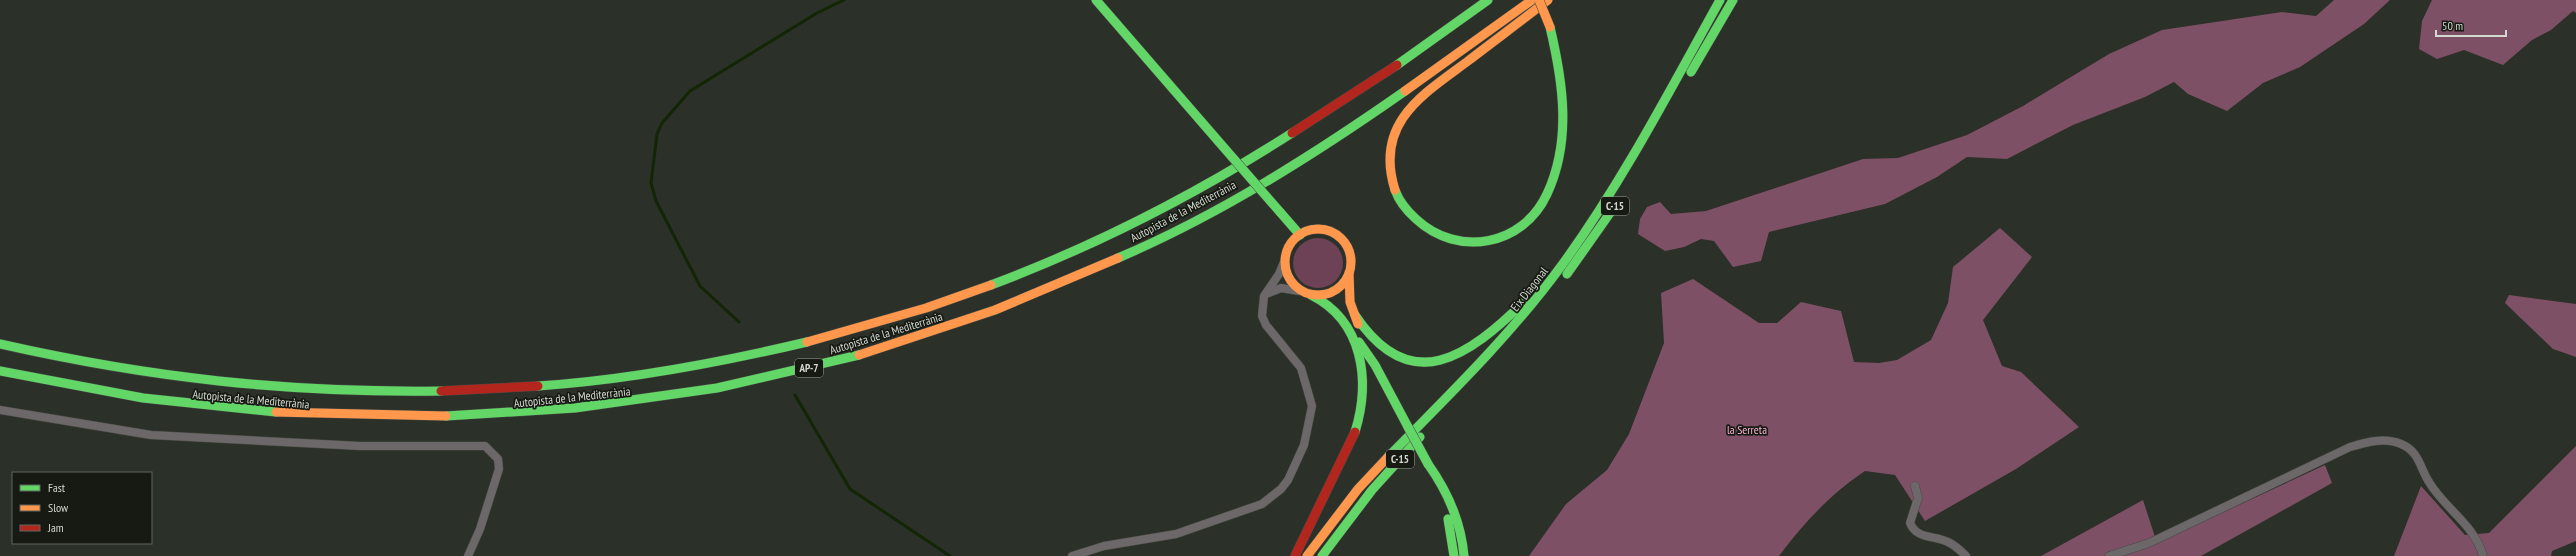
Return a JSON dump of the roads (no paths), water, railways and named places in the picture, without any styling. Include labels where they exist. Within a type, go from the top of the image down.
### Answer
[{"type":"main road","points":[[1096,0],[1140,53],[1300,235]]},
{"type":"main road","name":"Autopista de la Mediterrània","points":[[0,344],[93,364],[188,379],[283,389],[379,393],[474,391],[569,384],[663,372],[758,354],[924,309],[1017,273],[1140,218],[1211,181],[1334,108],[1488,0]]},
{"type":"main road","name":"Autopista de la Mediterrània","points":[[0,371],[95,391],[188,406],[287,415],[383,419],[527,414],[622,405],[718,389],[804,370],[905,342],[995,310],[1068,281],[1169,233],[1272,177],[1334,139],[1433,73],[1532,0]]},
{"type":"main road","points":[[1539,0],[1550,27],[1561,72],[1564,108],[1562,135],[1553,176],[1539,207],[1517,231],[1488,242],[1468,243],[1453,241],[1426,229],[1405,210],[1392,184],[1390,155],[1398,126],[1405,114],[1424,93],[1548,0]]},
{"type":"main road","name":"Eix Diagonal","points":[[1307,556],[1358,489],[1501,342],[1562,265],[1622,178],[1720,0]]},
{"type":"main road","name":"C-15","points":[[1623,191],[1734,0]]},
{"type":"main road","name":"Eix Diagonal","points":[[1322,556],[1372,490],[1557,286],[1590,244],[1616,204]]},
{"type":"main road","points":[[1375,365],[1355,315],[1348,289],[1351,258],[1348,250],[1338,236],[1321,229],[1312,230],[1300,235],[1290,243],[1284,262],[1288,278],[1299,290],[1329,303],[1347,323],[1375,365],[1449,501],[1462,537],[1465,556]]},
{"type":"main road","points":[[1355,315],[1374,341],[1392,354],[1414,362],[1438,361],[1461,353],[1487,336],[1562,265]]},
{"type":"main road","points":[[1311,295],[1329,294],[1339,288],[1349,274]]},
{"type":"main road","points":[[1295,556],[1351,442],[1361,415],[1364,377],[1358,353],[1347,323]]},
{"type":"main road","points":[[1428,464],[1445,510],[1455,556]]},
{"type":"main road","points":[[1326,556],[1339,532]]},
{"type":"street","points":[[1072,556],[1104,546],[1176,534],[1262,504],[1281,489],[1294,470],[1304,445],[1312,406],[1301,368],[1263,319],[1261,305],[1264,296],[1279,274],[1284,262]]},
{"type":"street","points":[[1264,296],[1280,288],[1299,290]]},
{"type":"street","points":[[0,410],[151,435],[360,446],[485,446],[498,459],[499,469],[480,529],[468,556]]},
{"type":"street","points":[[2109,556],[2149,543],[2350,447],[2369,441],[2387,440],[2401,444],[2411,450],[2420,460],[2429,482],[2478,540],[2483,556]]},
{"type":"street","points":[[1915,486],[1918,498],[1910,523],[1912,527],[1924,536],[1948,541],[1966,556]]},
{"type":"waterway","points":[[739,322],[700,286],[656,201],[651,183],[657,134],[662,123],[690,91],[817,13],[844,0]]},
{"type":"waterway","points":[[795,395],[850,489],[950,556]]},
{"type":"park label","name":"la Serreta","points":[[1747,429]]}]
